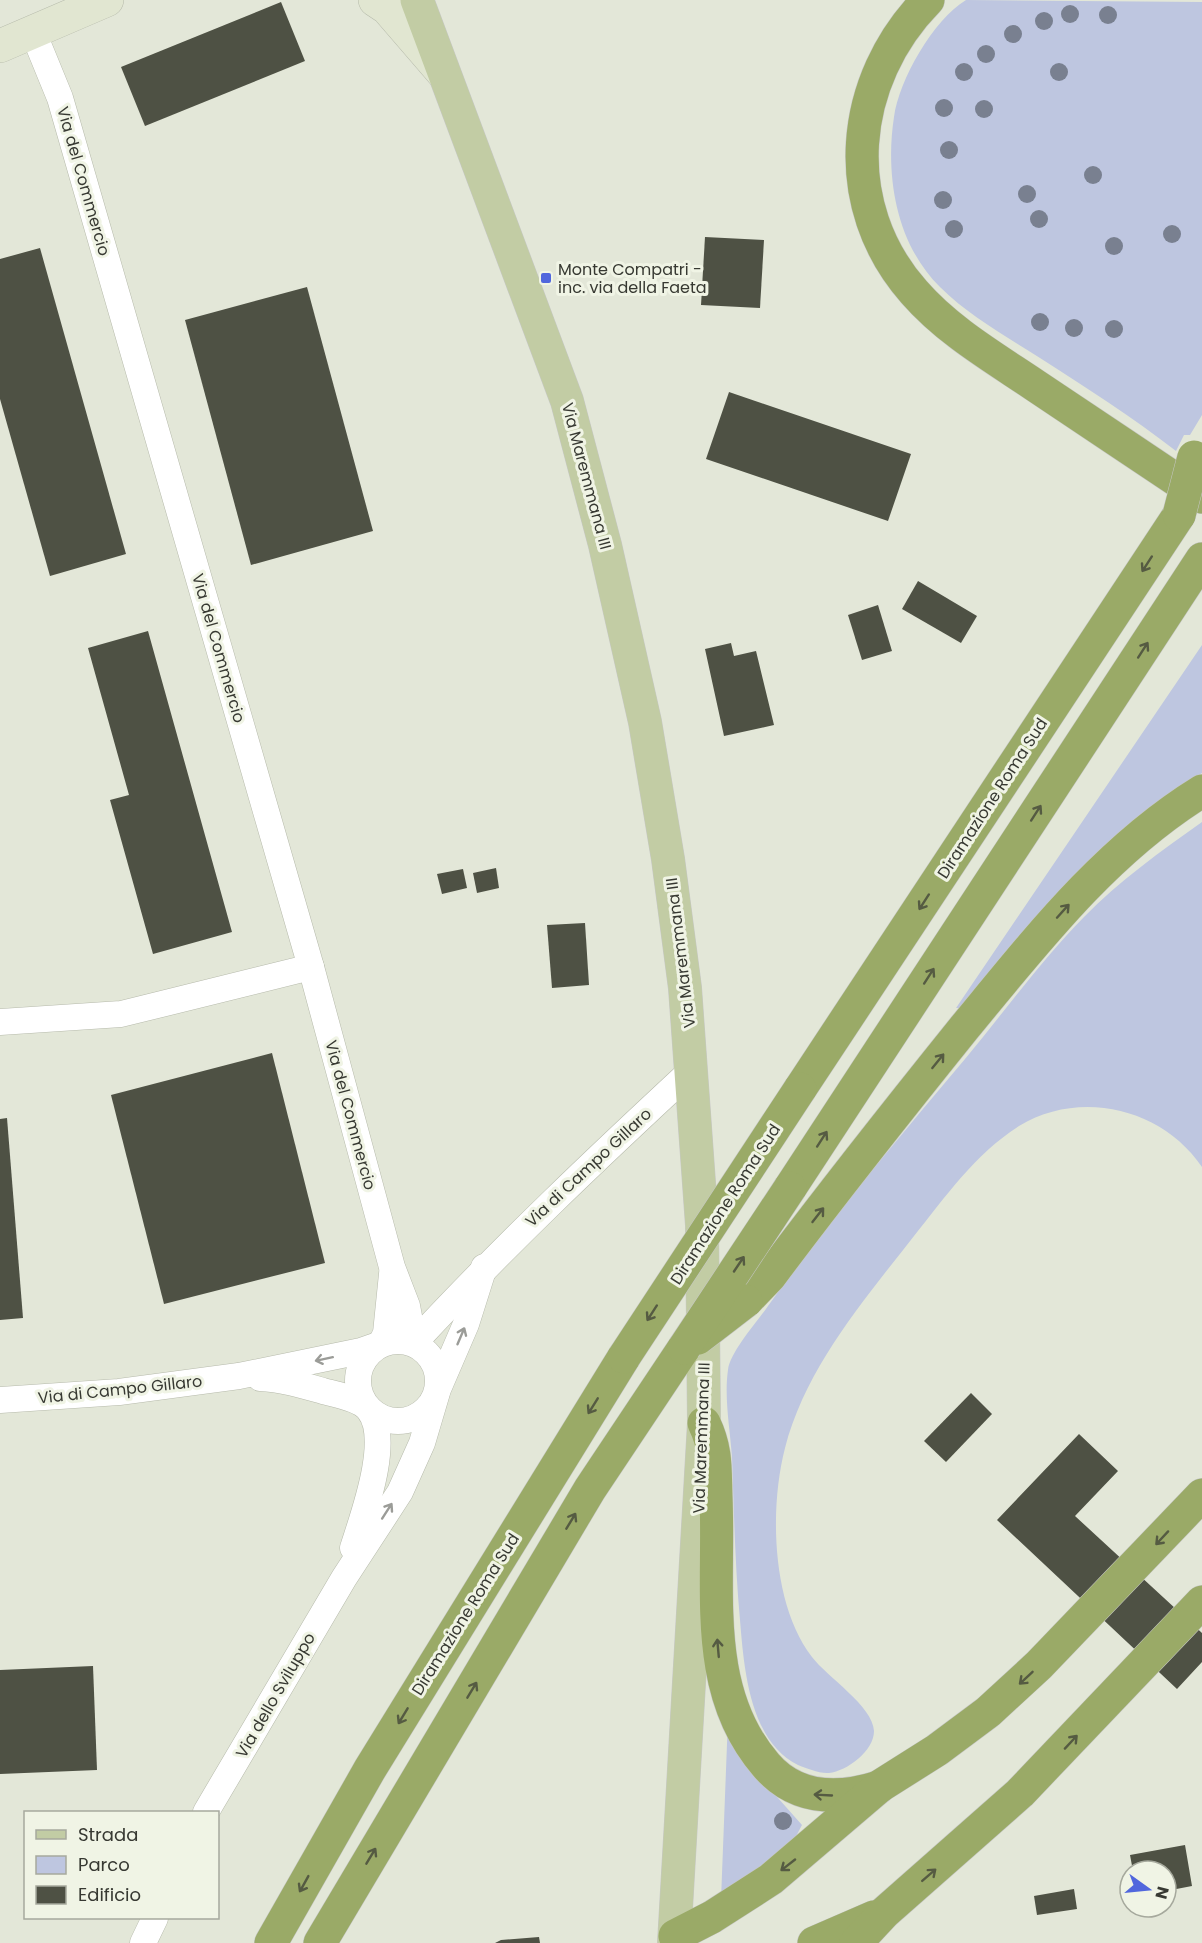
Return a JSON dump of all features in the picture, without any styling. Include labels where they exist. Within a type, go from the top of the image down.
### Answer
[{"type":"highway","points":[[928,0],[905,24],[884,59],[865,111],[862,138],[864,181],[883,245],[913,291],[965,338],[1190,506]]},
{"type":"highway","name":"Diramazione Roma Sud","points":[[271,1943],[370,1769],[624,1357],[800,1089],[1190,506],[1199,458]]},
{"type":"highway","points":[[320,1943],[620,1443],[1202,559]]},
{"type":"highway","points":[[684,1348],[738,1309],[782,1261],[926,1076],[1049,926],[1086,886],[1133,842],[1177,807],[1202,791]]},
{"type":"highway","points":[[704,1423],[714,1445],[717,1522],[716,1612],[719,1658],[725,1688],[746,1739],[770,1771],[800,1790],[819,1796],[839,1795],[880,1786]]},
{"type":"highway","points":[[681,1941],[711,1917],[771,1879],[880,1786],[969,1727],[1026,1678],[1202,1495]]},
{"type":"highway","points":[[856,1943],[884,1913],[1020,1793],[1202,1602]]},
{"type":"highway","points":[[814,1943],[884,1913]]},
{"type":"main road","name":"Via Maremmana III","points":[[417,0],[567,401],[605,545],[645,722],[666,848],[685,988],[693,1069],[702,1225],[704,1423],[681,1941]]},
{"type":"street","points":[[0,46],[107,0]]},
{"type":"street","points":[[375,0],[387,8],[447,77]]},
{"type":"street","name":"Via del Commercio","points":[[33,32],[60,98],[311,967],[392,1267],[407,1306],[414,1343]]},
{"type":"street","points":[[0,1022],[121,1014],[311,967]]},
{"type":"street","name":"Via di Campo Gillaro","points":[[414,1343],[484,1267],[693,1069]]},
{"type":"street","name":"Via del Commercio","points":[[381,1344],[387,1324],[392,1267]]},
{"type":"street","points":[[438,1389],[438,1372],[432,1358],[414,1343],[393,1341],[381,1344],[365,1357],[359,1368],[357,1384],[360,1396],[368,1408],[387,1420],[407,1421],[419,1416],[431,1405],[438,1389],[466,1324],[484,1267]]},
{"type":"street","name":"Via di Campo Gillaro","points":[[0,1400],[119,1392],[239,1376],[361,1351],[381,1344]]},
{"type":"street","name":"Via di Campo Gillaro","points":[[239,1376],[281,1379],[350,1399],[368,1408]]},
{"type":"street","name":"Via dello Sviluppo","points":[[207,1811],[344,1578],[400,1492],[423,1443],[438,1389]]},
{"type":"street","name":"Via dello Sviluppo","points":[[344,1578],[375,1479],[376,1422],[368,1408]]},
{"type":"street","points":[[143,1943],[154,1919]]},
{"type":"green space","points":[[966,0],[1202,2],[1202,415],[1190,435],[1184,435],[1176,451],[1109,403],[963,307],[925,270],[913,250],[897,208],[893,185],[892,139],[897,102],[910,69],[930,36],[954,9]]},
{"type":"green space","points":[[1202,645],[1202,773],[1152,807],[1106,844],[1050,903],[964,1008],[956,1008]]},
{"type":"green space","points":[[1202,822],[1202,1167],[1185,1147],[1165,1130],[1143,1118],[1118,1110],[1093,1107],[1068,1108],[1043,1115],[1019,1126],[989,1149],[962,1176],[876,1285],[822,1362],[795,1418],[785,1448],[777,1500],[776,1528],[782,1584],[799,1636],[812,1657],[858,1702],[872,1721],[874,1731],[870,1746],[865,1753],[844,1768],[825,1773],[798,1765],[782,1754],[769,1739],[759,1721],[747,1680],[738,1600],[732,1457],[727,1402],[730,1363],[745,1337],[839,1211],[1053,951],[1111,891]]},
{"type":"green space","points":[[728,1718],[754,1771],[802,1825],[794,1840],[721,1900]]},
{"type":"building","points":[[281,2],[305,61],[145,126],[121,67]]},
{"type":"building","points":[[705,237],[764,240],[760,308],[701,305]]},
{"type":"building","points":[[40,248],[126,554],[50,576],[0,399],[0,259]]},
{"type":"building","points":[[307,287],[373,531],[251,565],[185,320]]},
{"type":"building","points":[[729,392],[911,454],[888,521],[706,459]]},
{"type":"building","points":[[918,581],[977,616],[961,643],[902,609]]},
{"type":"building","points":[[878,605],[892,651],[862,660],[848,615]]},
{"type":"building","points":[[148,631],[232,932],[153,954],[110,800],[129,795],[88,648]]},
{"type":"building","points":[[731,643],[734,656],[756,651],[774,725],[724,736],[705,649]]},
{"type":"building","points":[[496,868],[499,888],[477,893],[473,873]]},
{"type":"building","points":[[463,869],[467,888],[442,894],[437,874]]},
{"type":"building","points":[[585,923],[589,985],[552,988],[547,925]]},
{"type":"building","points":[[272,1053],[325,1263],[164,1304],[111,1095]]},
{"type":"building","points":[[7,1118],[23,1318],[0,1320],[0,1119]]},
{"type":"building","points":[[971,1393],[992,1414],[946,1462],[924,1441]]},
{"type":"building","points":[[1079,1434],[1118,1471],[1075,1516],[1202,1633],[1202,1662],[1177,1689],[997,1520]]},
{"type":"building","points":[[93,1666],[97,1770],[0,1774],[0,1670]]},
{"type":"building","points":[[1185,1845],[1192,1886],[1178,1889],[1178,1859],[1131,1859],[1130,1855]]},
{"type":"building","points":[[1074,1889],[1077,1909],[1037,1915],[1034,1896]]},
{"type":"building","points":[[539,1937],[540,1943],[495,1943],[501,1940]]},
{"type":"place","name":"Monte Compatri - inc. via della Faeta","points":[[546,278]]}]
